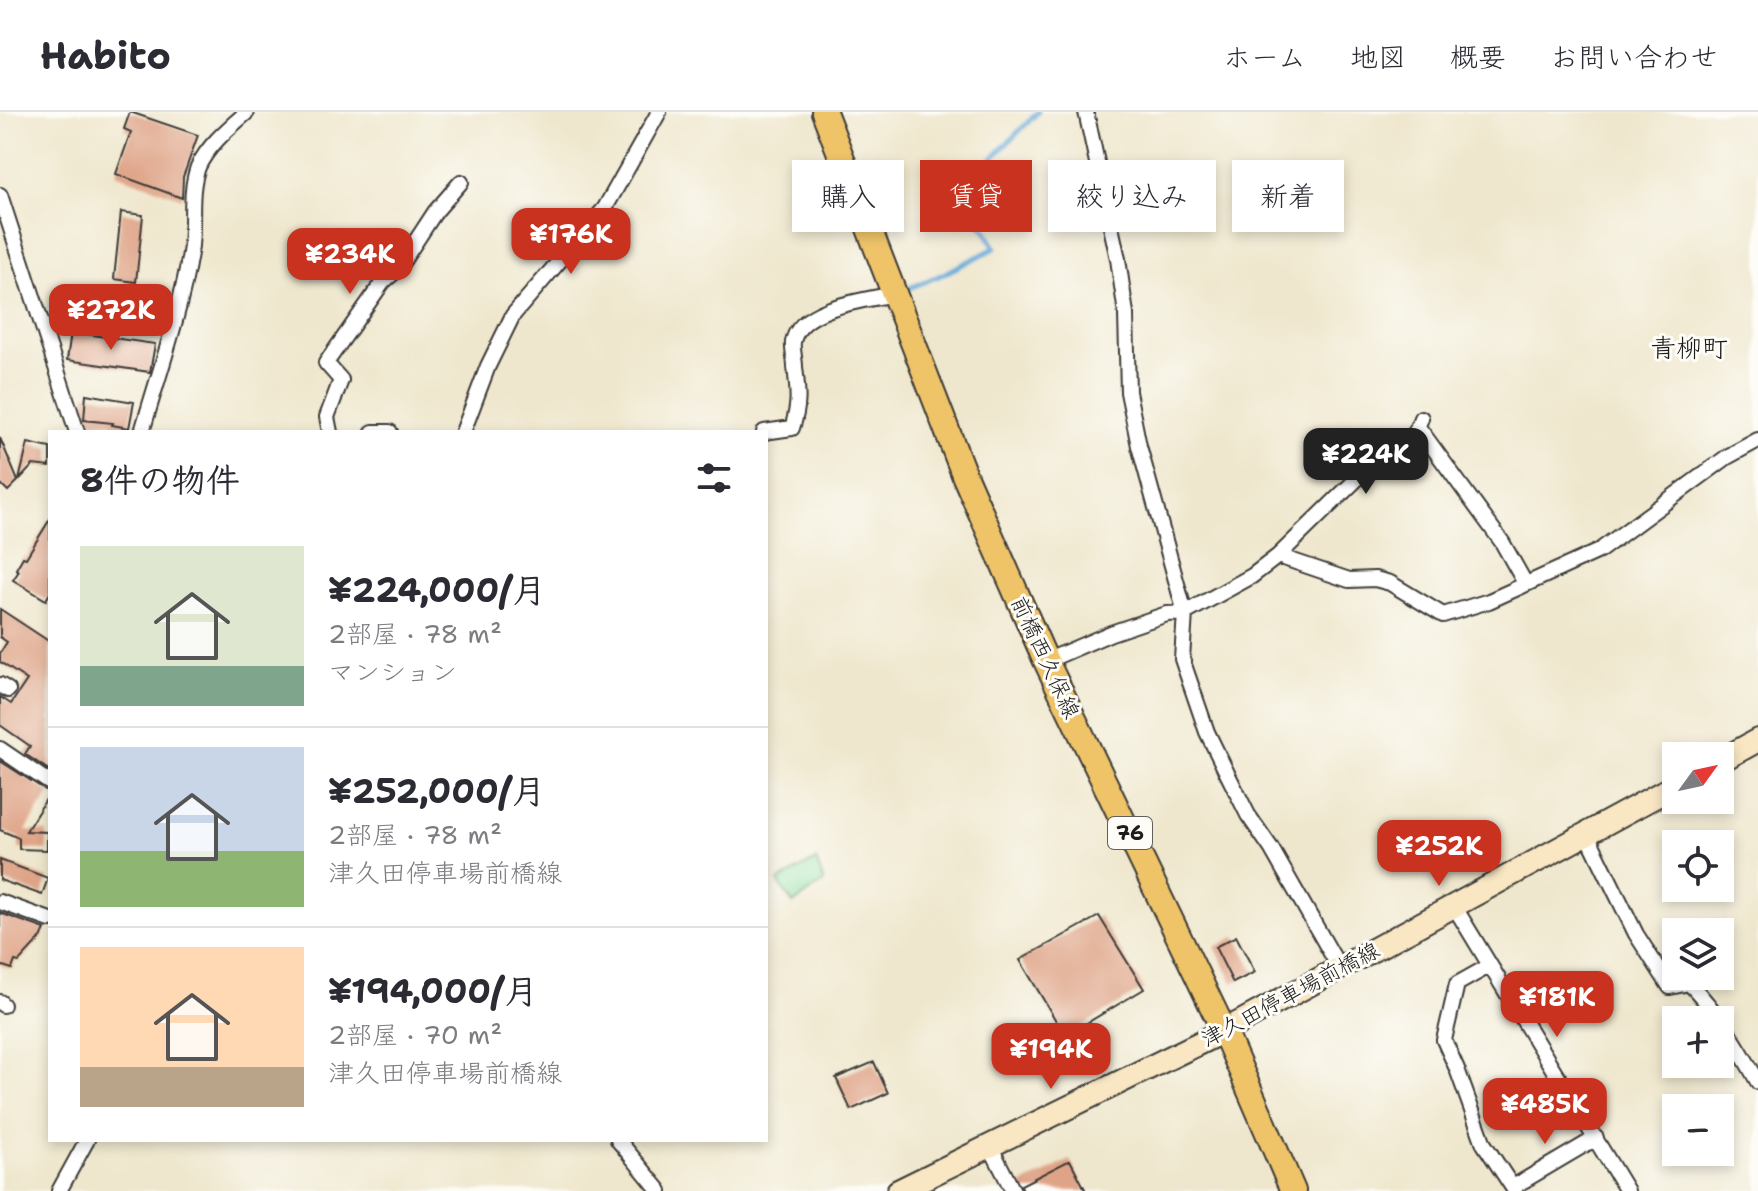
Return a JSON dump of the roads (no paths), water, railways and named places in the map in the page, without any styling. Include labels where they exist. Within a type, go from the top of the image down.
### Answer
[{"type":"main road","name":"前橋西久保線","points":[[824,112],[965,477],[1046,661],[1224,1031],[1293,1191]]},
{"type":"main road","points":[[1734,753],[1758,740]]},
{"type":"main road","name":"津久田停車場前橋線","points":[[898,1191],[1224,1031],[1662,793]]},
{"type":"street","points":[[143,430],[184,288],[191,249],[193,186],[199,166],[225,131],[247,112]]},
{"type":"street","points":[[464,430],[488,366],[513,315],[605,208],[659,112]]},
{"type":"street","points":[[1086,112],[1118,259],[1126,314],[1131,406],[1185,613],[1182,659],[1207,732],[1248,815],[1271,848],[1339,967]]},
{"type":"street","points":[[330,430],[327,417],[341,380],[326,363],[383,282],[397,270],[435,212],[461,182]]},
{"type":"street","points":[[0,195],[76,430]]},
{"type":"street","points":[[768,431],[792,428],[800,401],[793,341],[802,323],[833,307],[895,294]]},
{"type":"street","points":[[1046,661],[1111,633],[1167,614],[1185,613],[1252,576],[1278,556],[1362,474],[1414,436],[1420,422],[1502,542],[1525,583]]},
{"type":"street","points":[[1278,556],[1349,580],[1375,579],[1390,583],[1443,615],[1489,601],[1599,551],[1727,457],[1758,440]]},
{"type":"street","points":[[0,749],[48,782]]},
{"type":"street","points":[[1587,834],[1636,934],[1670,987],[1689,983],[1705,999],[1731,1035],[1758,1082]]},
{"type":"street","points":[[0,902],[48,919]]},
{"type":"street","points":[[1454,906],[1627,1191]]},
{"type":"street","points":[[1489,966],[1457,984],[1444,1040],[1484,1144],[1514,1189],[1596,1138]]},
{"type":"street","points":[[59,1191],[86,1142]]},
{"type":"street","points":[[620,1142],[660,1191]]},
{"type":"street","points":[[990,1146],[1013,1191]]},
{"type":"waterway","points":[[902,291],[995,248],[985,229],[952,196],[1038,112]]},
{"type":"district","name":"青柳町","points":[[1689,348]]}]
